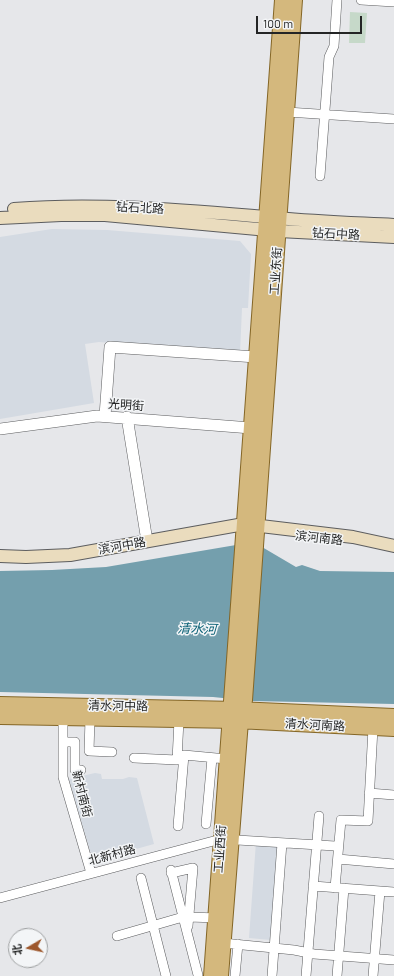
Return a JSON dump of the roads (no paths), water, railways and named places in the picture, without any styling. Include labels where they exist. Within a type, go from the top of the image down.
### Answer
[{"type":"main road","name":"工业东街","points":[[237,711],[257,533],[282,0]]},
{"type":"main road","name":"工业东街","points":[[237,711],[243,533],[256,357],[287,112],[295,0]]},
{"type":"main road","name":"钻石北路","points":[[0,210],[73,206],[174,210],[272,224]]},
{"type":"main road","name":"钻石北路","points":[[0,218],[62,215],[105,215],[272,224]]},
{"type":"main road","name":"钻石中路","points":[[272,224],[394,225]]},
{"type":"main road","name":"钻石中路","points":[[272,224],[394,237]]},
{"type":"main road","name":"滨河南路","points":[[243,533],[352,541],[392,546]]},
{"type":"main road","name":"滨河中路","points":[[0,556],[26,557],[70,555],[147,541],[243,533]]},
{"type":"main road","name":"滨河中路","points":[[0,563],[68,563],[243,533]]},
{"type":"main road","name":"清水河中路","points":[[0,704],[237,711]]},
{"type":"main road","name":"清水河中路","points":[[0,717],[214,721],[237,711]]},
{"type":"main road","name":"清水河南路","points":[[237,711],[394,716]]},
{"type":"main road","name":"清水河南路","points":[[237,711],[262,722],[394,729]]},
{"type":"main road","name":"工业西街","points":[[206,976],[220,918],[233,743],[237,711]]},
{"type":"main road","points":[[214,721],[220,724],[233,743],[246,730],[262,722]]},
{"type":"main road","name":"工业西街","points":[[226,840],[227,759],[233,743]]},
{"type":"main road","name":"工业西街","points":[[220,918],[223,943],[221,976]]},
{"type":"street","points":[[320,176],[329,57],[334,46],[337,0]]},
{"type":"street","points":[[361,0],[394,2]]},
{"type":"street","points":[[287,112],[394,119]]},
{"type":"street","points":[[106,416],[110,347],[256,357]]},
{"type":"street","name":"光明街","points":[[0,429],[98,416],[127,417],[251,428]]},
{"type":"street","points":[[127,417],[147,541]]},
{"type":"street","name":"新村南街","points":[[62,718],[63,777],[91,873]]},
{"type":"street","points":[[90,719],[89,751],[112,752]]},
{"type":"street","points":[[134,758],[177,760],[179,720]]},
{"type":"street","points":[[337,976],[340,888],[338,859],[341,820],[368,822],[373,728]]},
{"type":"street","points":[[63,742],[75,742],[75,770],[81,770]]},
{"type":"street","points":[[178,826],[184,755],[227,759]]},
{"type":"street","points":[[206,824],[212,758]]},
{"type":"street","points":[[369,793],[394,795]]},
{"type":"street","points":[[306,976],[319,816]]},
{"type":"street","name":"北新村路","points":[[0,898],[91,873],[226,840],[335,846]]},
{"type":"street","points":[[272,976],[282,843]]},
{"type":"street","points":[[338,859],[394,864]]},
{"type":"street","points":[[186,917],[171,871],[192,868],[186,917],[187,933],[206,976]]},
{"type":"street","points":[[141,878],[166,976]]},
{"type":"street","points":[[313,886],[394,892]]},
{"type":"street","points":[[373,976],[380,891]]},
{"type":"street","points":[[117,936],[186,917],[220,918]]},
{"type":"street","points":[[223,943],[307,953],[394,960]]},
{"type":"street","points":[[235,976],[238,944]]},
{"type":"water","name":"清水河","points":[[236,545],[262,547],[296,567],[302,565],[320,571],[394,572],[394,704],[252,701],[213,697],[0,692],[0,571],[106,567]]}]
